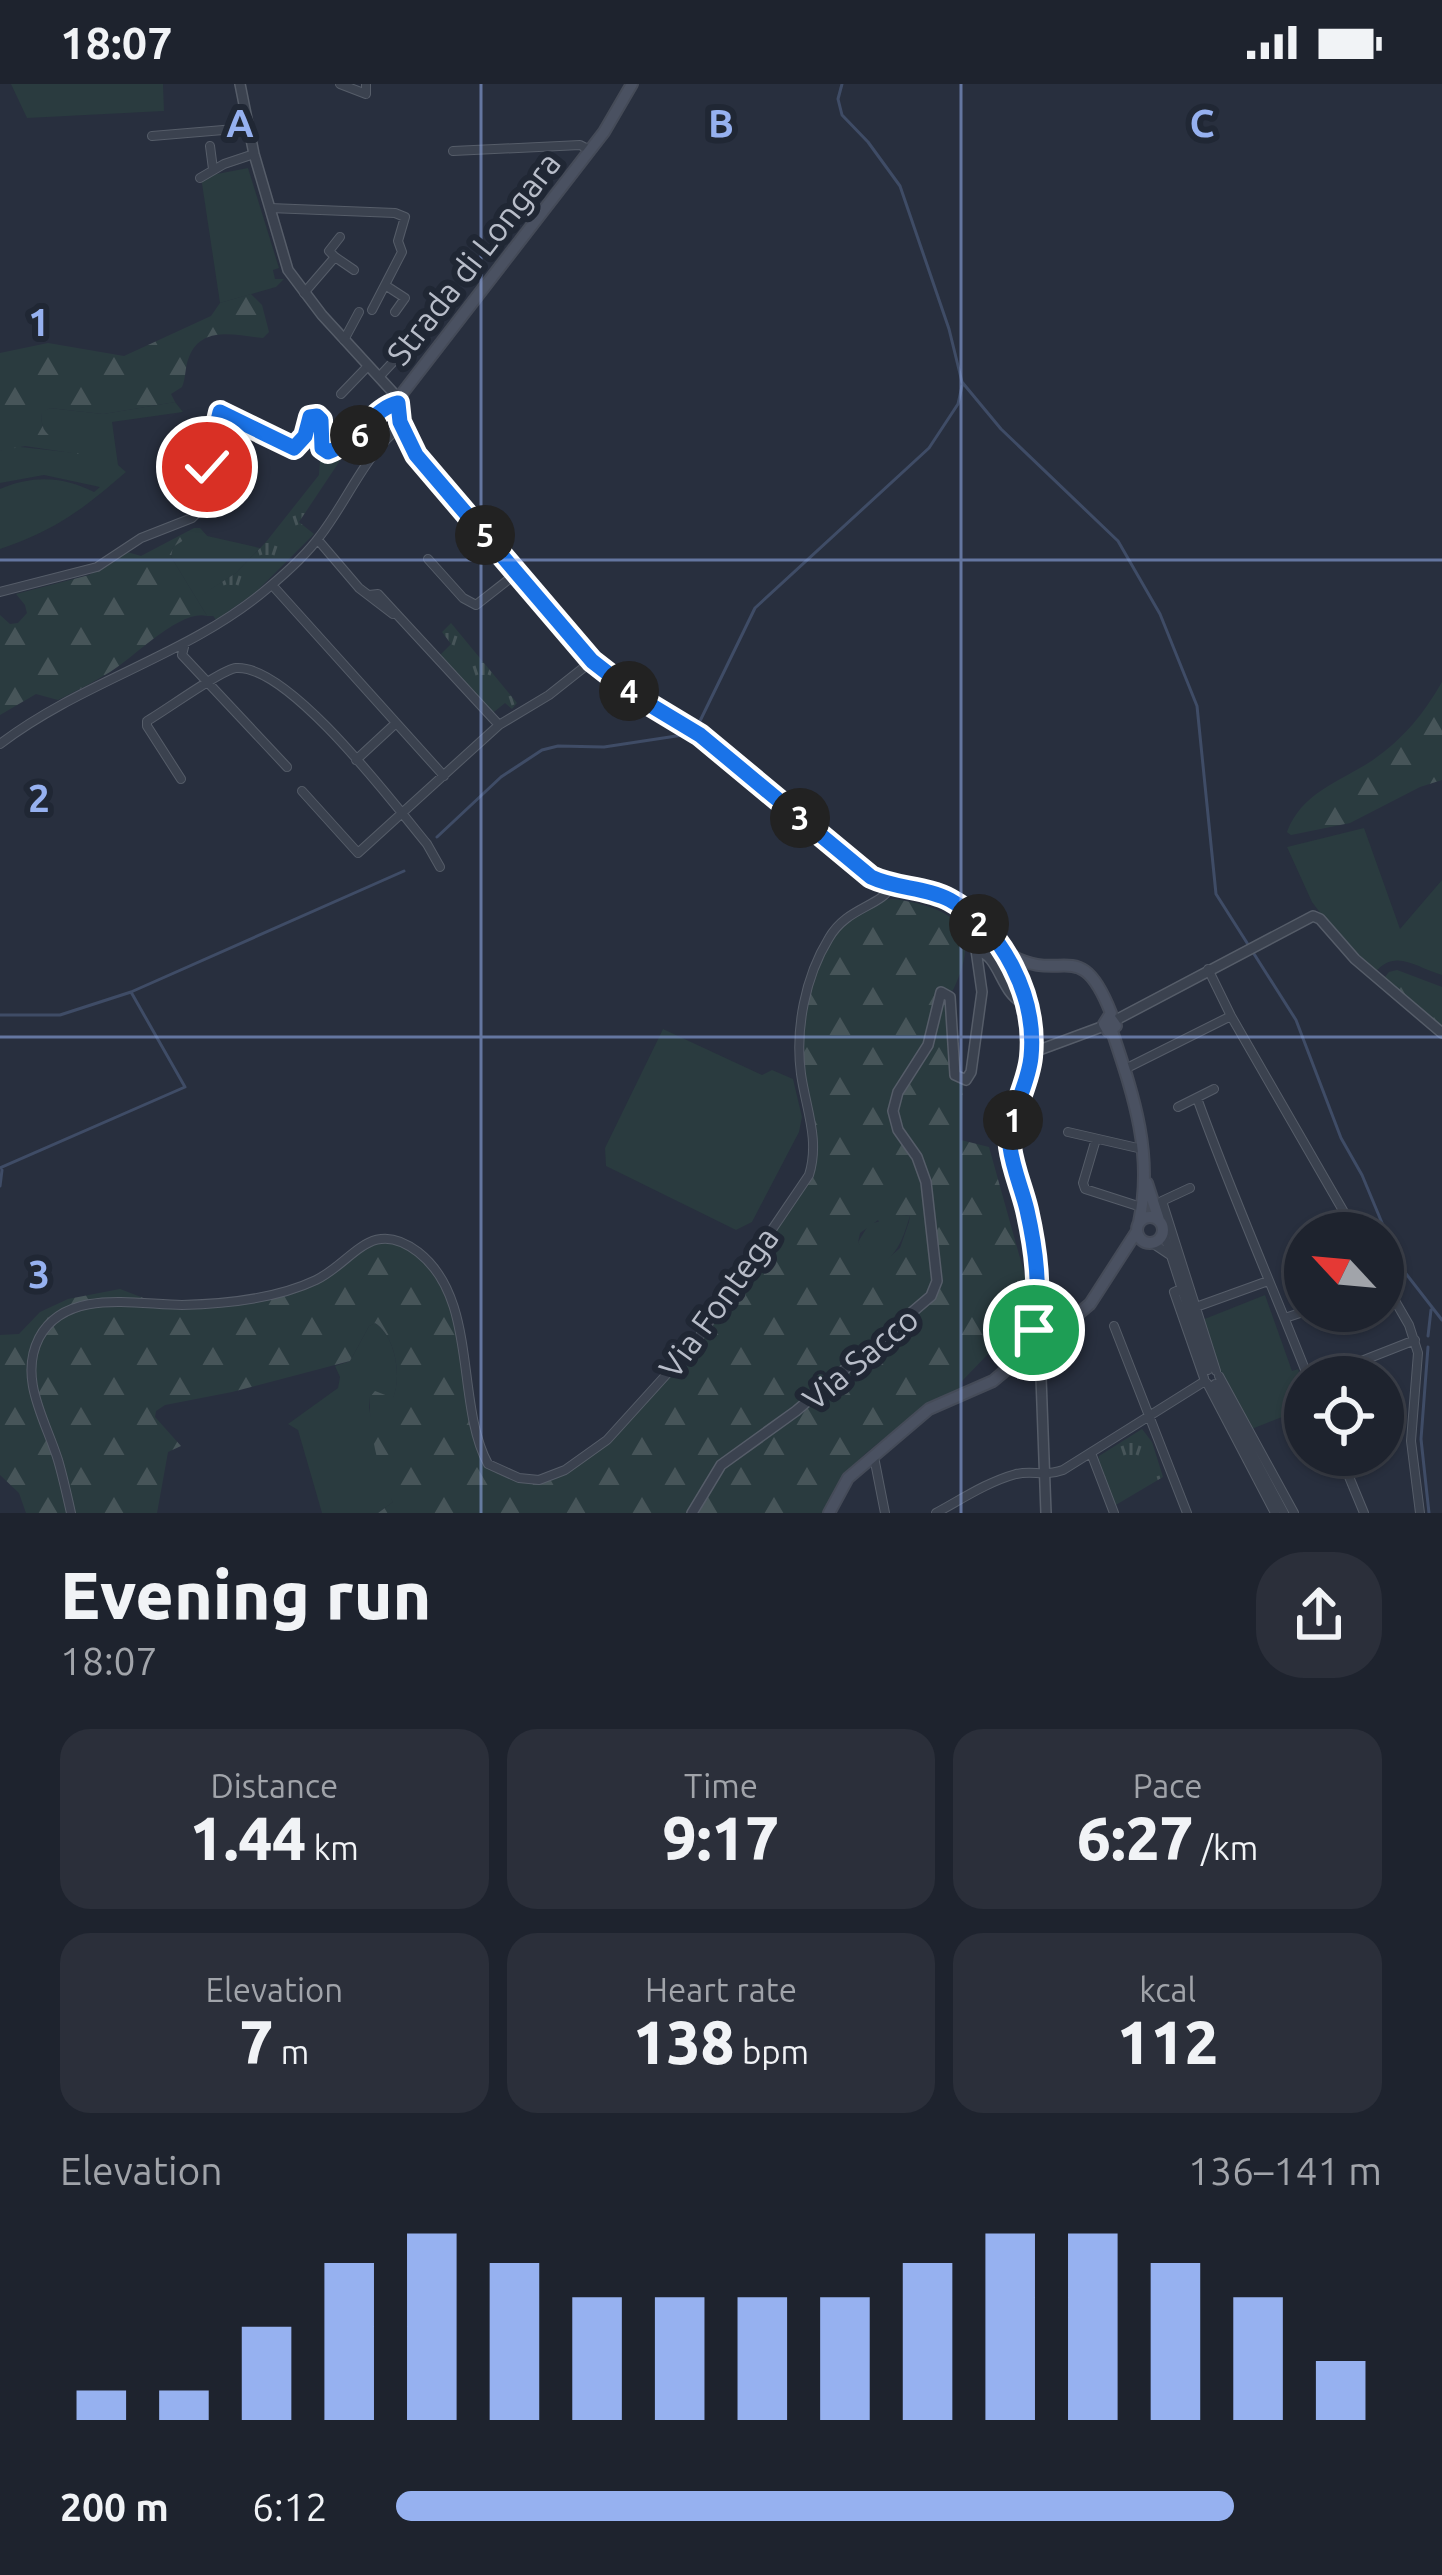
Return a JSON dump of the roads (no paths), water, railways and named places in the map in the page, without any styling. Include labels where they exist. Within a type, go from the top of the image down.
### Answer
[{"type":"main road","name":"Strada di Longara","points":[[398,401],[590,150],[632,84]]},
{"type":"main road","points":[[398,401],[401,426],[416,455],[592,661],[642,700],[700,735],[860,868],[892,886],[947,898],[1021,966],[1079,967],[1101,984],[1142,1128],[1146,1180],[1142,1208],[1125,1252],[1090,1304],[1048,1339],[1046,1346],[1035,1344]]},
{"type":"main road","points":[[829,1513],[848,1478],[929,1409],[993,1381],[1035,1344],[1037,1266],[1010,1136],[1031,1053],[1021,966]]},
{"type":"main road","points":[[1146,1180],[1161,1226]]},
{"type":"main road","points":[[1138,1226],[1150,1216],[1161,1226]]},
{"type":"main road","points":[[1138,1226],[1150,1243]]},
{"type":"main road","points":[[1125,1252],[1150,1243],[1161,1226]]},
{"type":"street","points":[[0,592],[98,567],[141,538],[192,518],[200,510],[220,412],[294,448],[305,436],[310,417],[317,416],[322,448],[328,452],[351,441],[386,406],[398,401],[288,270],[254,154],[240,84]]},
{"type":"street","points":[[340,84],[366,94],[367,84]]},
{"type":"street","points":[[152,136],[248,128]]},
{"type":"street","points":[[210,146],[213,170]]},
{"type":"street","name":"Strada di Longara","points":[[453,151],[580,146],[590,150]]},
{"type":"street","points":[[200,178],[254,154]]},
{"type":"street","points":[[270,208],[405,217],[398,241],[402,252],[372,310]]},
{"type":"street","points":[[340,237],[329,251],[354,270]]},
{"type":"street","points":[[304,293],[335,257]]},
{"type":"street","points":[[385,284],[405,298],[395,312]]},
{"type":"street","points":[[344,340],[359,312]]},
{"type":"street","points":[[379,377],[394,362]]},
{"type":"street","points":[[341,394],[368,366]]},
{"type":"street","points":[[0,744],[75,695],[185,646],[272,585],[318,540],[382,442],[401,426]]},
{"type":"street","points":[[318,540],[382,609],[399,616],[499,725]]},
{"type":"street","points":[[428,559],[463,598],[476,605],[517,573]]},
{"type":"street","points":[[272,585],[444,776]]},
{"type":"street","points":[[185,646],[182,655],[287,767]]},
{"type":"street","points":[[302,791],[355,853],[499,725],[549,695],[592,661]]},
{"type":"street","points":[[182,779],[146,723],[236,668],[269,680],[311,710],[403,814],[440,867]]},
{"type":"street","points":[[356,760],[396,723]]},
{"type":"street","name":"Via Fontega","points":[[70,1513],[58,1458],[34,1398],[34,1354],[45,1329],[76,1310],[111,1300],[179,1305],[291,1289],[319,1279],[376,1239],[407,1245],[438,1276],[461,1336],[474,1430],[488,1464],[519,1478],[538,1480],[587,1457],[673,1371],[809,1175],[815,1142],[800,1050],[807,992],[838,926],[863,905],[886,896],[892,886]]},
{"type":"street","points":[[1031,1053],[1110,1024],[1308,916],[1316,916],[1355,959],[1442,1033]]},
{"type":"street","name":"Via Sacco","points":[[692,1513],[721,1465],[796,1411],[932,1296],[938,1281],[926,1182],[917,1157],[894,1122],[895,1100],[928,1045],[941,992],[950,997],[956,1075],[966,1080],[971,1072],[982,992],[976,950],[989,956],[1010,995],[1024,1003]]},
{"type":"street","points":[[1208,969],[1344,1212]]},
{"type":"street","points":[[1125,1070],[1231,1016]]},
{"type":"street","points":[[1178,1107],[1214,1089]]},
{"type":"street","points":[[1197,1098],[1268,1281],[1284,1309]]},
{"type":"street","points":[[1068,1132],[1144,1149]]},
{"type":"street","points":[[1096,1139],[1085,1189],[1142,1208]]},
{"type":"street","points":[[1190,1188],[1162,1201],[1211,1378],[1284,1513]]},
{"type":"street","points":[[1161,1226],[1177,1290],[1211,1378],[1275,1513]]},
{"type":"street","points":[[1150,1243],[1172,1257]]},
{"type":"street","points":[[1192,1308],[1268,1281]]},
{"type":"street","points":[[1177,1290],[1192,1308]]},
{"type":"street","points":[[1404,1319],[1415,1340],[1417,1384],[1411,1441],[1420,1513]]},
{"type":"street","points":[[1114,1326],[1187,1513]]},
{"type":"street","points":[[1375,1356],[1415,1340]]},
{"type":"street","points":[[1035,1344],[1046,1513]]},
{"type":"street","points":[[936,1513],[1016,1474],[1046,1476],[1211,1378]]},
{"type":"street","points":[[1211,1378],[1294,1513]]},
{"type":"street","points":[[1091,1453],[1114,1513]]},
{"type":"street","points":[[874,1457],[885,1513]]},
{"type":"street","points":[[1349,1476],[1364,1513]]},
{"type":"waterway","points":[[842,84],[838,99],[842,115],[900,186],[962,382],[1001,429],[1118,541],[1160,614],[1197,706],[1216,894],[1296,1020],[1341,1138],[1400,1266],[1442,1320]]},
{"type":"waterway","points":[[699,723],[755,608],[929,448],[958,404],[962,386]]},
{"type":"waterway","points":[[437,837],[501,777],[542,750],[683,735]]},
{"type":"waterway","points":[[0,1168],[185,1087],[131,992],[404,871]]},
{"type":"waterway","points":[[0,1015],[60,1015],[131,992]]},
{"type":"waterway","points":[[0,1186],[2,1170]]},
{"type":"waterway","points":[[1428,1336],[1431,1310]]},
{"type":"waterway","points":[[1428,1347],[1421,1439],[1429,1513]]}]
